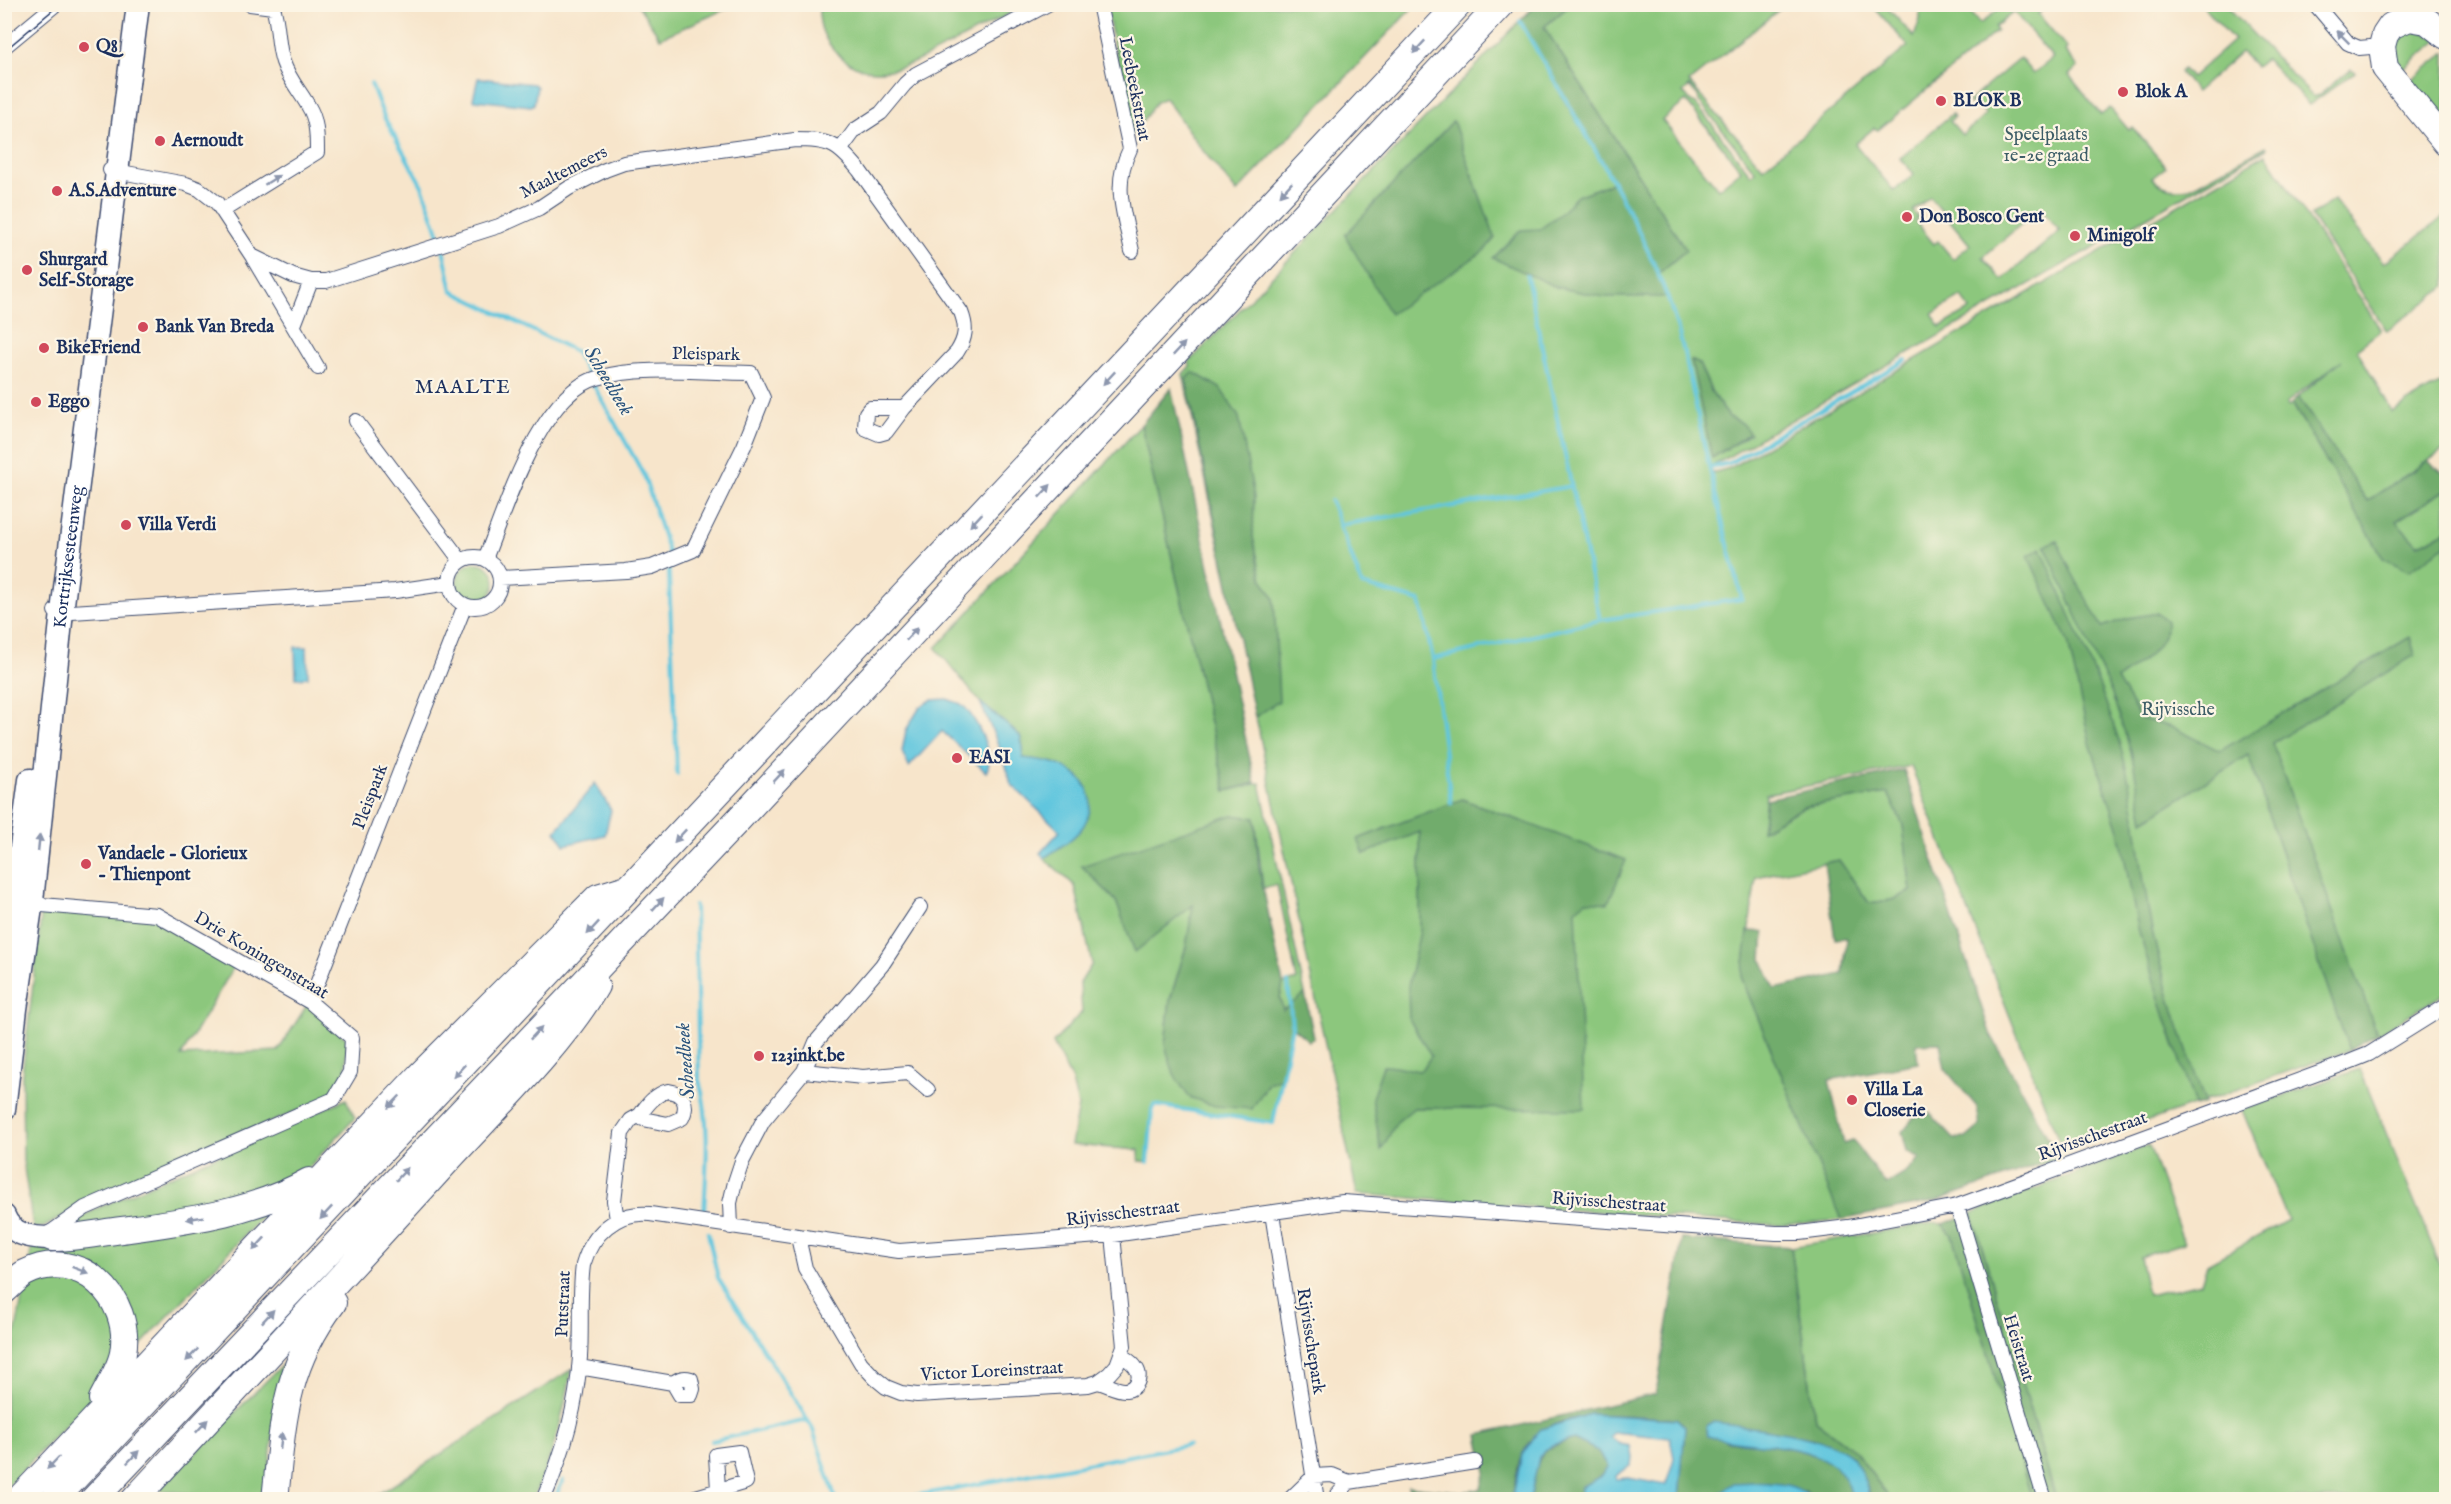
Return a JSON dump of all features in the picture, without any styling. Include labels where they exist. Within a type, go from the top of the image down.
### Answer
[{"type":"highway","points":[[54,1500],[1459,4]]},
{"type":"highway","points":[[93,1500],[618,946],[1501,4]]},
{"type":"highway","points":[[2446,36],[2415,11],[2402,20],[2386,26],[2385,68],[2446,143]]},
{"type":"highway","points":[[18,1500],[418,1076],[598,897],[633,886]]},
{"type":"highway","points":[[134,1500],[375,1241],[581,1011],[618,946]]},
{"type":"highway","points":[[48,1238],[77,1237],[154,1226],[249,1206],[292,1191],[328,1170]]},
{"type":"highway","points":[[275,1500],[283,1421],[291,1382],[305,1347],[361,1266],[375,1241]]},
{"type":"highway","points":[[4,1291],[24,1273],[41,1267],[66,1265],[89,1274],[102,1283],[112,1296],[121,1315],[124,1333],[123,1353],[88,1426]]},
{"type":"main road","name":"Kortrijksesteenweg","points":[[112,171],[126,4]]},
{"type":"main road","name":"Kortrijksesteenweg","points":[[4,990],[57,611],[112,171],[138,4]]},
{"type":"main road","name":"Kortrijksesteenweg","points":[[4,1109],[16,1009],[17,893]]},
{"type":"main road","points":[[4,1216],[10,1227],[21,1234],[48,1238]]},
{"type":"street","points":[[4,47],[56,4]]},
{"type":"street","points":[[222,211],[317,152],[312,112],[290,82],[281,59],[277,18],[273,7],[250,4]]},
{"type":"street","points":[[904,408],[963,344],[965,322],[954,302],[841,148],[855,130],[881,113],[916,74],[1048,4]]},
{"type":"street","name":"Leebeekstraat","points":[[1099,4],[1130,149],[1122,165],[1119,183],[1132,251]]},
{"type":"street","points":[[2314,4],[2348,43],[2359,48],[2386,26]]},
{"type":"street","name":"Maaltemeers","points":[[252,256],[278,271],[311,281],[326,280],[499,226],[539,208],[569,188],[624,163],[795,140],[816,140],[832,143],[841,148]]},
{"type":"street","name":"Maaltemeers","points":[[112,171],[186,184],[211,197],[252,256],[318,368]]},
{"type":"street","points":[[294,325],[311,281]]},
{"type":"street","name":"Pleispark","points":[[485,559],[537,437],[548,417],[570,392],[589,381],[643,371],[751,373],[763,398],[744,446],[693,550],[652,567],[626,571],[500,578]]},
{"type":"street","points":[[356,421],[460,561]]},
{"type":"street","points":[[472,557],[485,559],[495,566],[500,578],[499,592],[490,603],[477,607],[465,605],[454,596],[450,583],[453,571],[460,561],[472,557]]},
{"type":"street","points":[[57,611],[395,591],[450,583]]},
{"type":"street","name":"Pleispark","points":[[310,1002],[465,605]]},
{"type":"street","name":"Drie Koningenstraat","points":[[17,893],[42,905],[157,915],[310,1002],[352,1038],[350,1072],[334,1098],[85,1208],[48,1238]]},
{"type":"street","points":[[640,1115],[631,1120],[622,1133],[614,1201],[617,1219],[638,1213],[731,1227],[730,1203],[742,1161],[763,1121],[804,1071],[816,1042],[882,965],[920,907]]},
{"type":"street","name":"Rijvisschestraat","points":[[731,1227],[899,1251],[1113,1235],[1272,1213],[1315,1204],[1343,1202],[1799,1233],[1848,1227],[1957,1206],[2359,1058],[2446,1006]]},
{"type":"street","points":[[804,1071],[863,1077],[903,1072],[912,1074],[928,1090]]},
{"type":"street","name":"Heistraat","points":[[1957,1206],[2045,1500]]},
{"type":"street","name":"Rijvisschepark","points":[[1272,1213],[1317,1500]]},
{"type":"street","name":"Putstraat","points":[[543,1500],[567,1432],[579,1367],[583,1264],[592,1243],[617,1219]]},
{"type":"street","points":[[1098,1382],[1117,1365],[1122,1356],[1125,1337],[1113,1235]]},
{"type":"street","name":"Victor Loreinstraat","points":[[798,1237],[805,1268],[861,1363],[874,1378],[886,1387],[901,1393],[917,1395],[1088,1385],[1098,1382],[1122,1390],[1136,1385],[1139,1376],[1132,1363],[1122,1356]]},
{"type":"street","points":[[579,1367],[674,1383]]},
{"type":"street","points":[[1289,1500],[1314,1476],[1332,1475],[1349,1482],[1475,1462]]},
{"type":"street","points":[[1333,1500],[1349,1482]]},
{"type":"street","points":[[686,1500],[718,1490]]},
{"type":"green space","points":[[819,4],[1027,5],[911,64],[880,71],[864,70],[850,63],[835,51],[822,30]]},
{"type":"green space","points":[[638,5],[735,5],[660,38]]},
{"type":"green space","points":[[1106,5],[1415,5],[1237,192],[1200,147],[1165,98],[1156,102],[1132,136]]},
{"type":"green space","points":[[1536,5],[1570,5],[1544,27],[1686,250],[1658,274],[1667,297],[1604,297],[1556,287],[1493,258],[1521,230],[1540,229],[1560,214],[1577,196],[1614,182],[1520,21]]},
{"type":"green space","name":"Rijvissche","points":[[1570,5],[1785,5],[1689,82],[1763,168],[1908,46],[1872,5],[1885,5],[1914,37],[1920,19],[1919,5],[1963,5],[1980,24],[2004,5],[2048,5],[2038,14],[2067,48],[2065,51],[2078,67],[2069,75],[2101,115],[2110,108],[2129,130],[2133,128],[2166,167],[2152,178],[2156,182],[2175,189],[2190,188],[2266,146],[2267,148],[1711,467],[1712,473],[1730,468],[2266,154],[2381,330],[2357,349],[2392,412],[2446,380],[2446,449],[2367,501],[2298,397],[2342,360],[2286,403],[2289,406],[2292,403],[2320,451],[2407,563],[2446,542],[2446,993],[2377,1034],[2376,1031],[2347,1045],[2349,1050],[2063,1151],[1911,766],[1766,794],[1763,830],[1803,807],[1888,793],[1903,825],[1911,891],[1892,900],[1869,903],[1839,860],[1756,877],[1742,979],[1795,1107],[1846,1217],[1841,1220],[1777,1225],[1357,1194],[1183,374],[1190,366],[1189,362],[1520,21],[1614,182],[1610,184],[1666,297],[1658,274],[1686,250],[1544,27]],"holes":[[[2014,12],[2053,58],[2033,74],[2020,58],[1968,102],[1970,104],[1974,100],[1986,115],[1962,135],[1950,121],[1954,117],[1952,114],[1900,158],[1914,174],[1894,191],[1855,144],[1874,128],[1878,130],[1997,31],[1995,27]],[[1689,86],[1755,171],[1751,175],[1696,104],[1691,102],[1683,92]],[[1686,101],[1741,170],[1718,189],[1662,120]],[[1930,197],[1970,245],[1953,259],[1938,241],[1934,244],[1915,221],[1918,218],[1913,211]],[[2040,208],[2060,231],[2002,280],[1983,257]],[[1962,296],[1970,310],[1940,327],[1932,314]],[[1691,360],[1699,364],[1713,395],[1729,417],[1741,423],[1750,434],[1712,458]]]},
{"type":"green space","points":[[2202,5],[2226,5],[2313,97],[2319,95],[2351,69],[2355,72],[2309,105],[2266,59],[2256,67],[2241,52],[2196,92],[2180,72],[2183,69],[2191,78],[2234,40]]},
{"type":"green space","points":[[2413,27],[2439,40],[2399,72],[2392,46],[2400,34]]},
{"type":"green space","points":[[2446,52],[2446,131],[2408,83]]},
{"type":"green space","points":[[1453,121],[1495,238],[1484,251],[1390,314],[1345,235]]},
{"type":"green space","points":[[2334,200],[2384,263],[2446,215],[2446,286],[2387,331],[2311,216]]},
{"type":"green space","points":[[1691,360],[1699,364],[1713,395],[1729,417],[1741,423],[1750,433],[1712,458]]},
{"type":"green space","points":[[1193,372],[1220,388],[1239,417],[1254,497],[1253,537],[1262,579],[1274,598],[1279,701],[1255,717],[1186,379]]},
{"type":"green space","points":[[1171,388],[1255,783],[1226,791],[1141,425]]},
{"type":"green space","points":[[2298,397],[2367,501],[2428,461],[2446,476],[2446,490],[2396,521],[2418,545],[2446,531],[2446,545],[2409,571],[2383,558],[2292,403]]},
{"type":"green space","points":[[1141,425],[1226,791],[1260,783],[1305,994],[1283,1011],[1280,998],[1283,984],[1297,980],[1277,885],[1263,888],[1255,818],[1082,866],[1116,901],[1135,951],[1194,904],[1186,947],[1170,1000],[1165,1045],[1263,1093],[1268,1083],[1282,1078],[1273,1123],[1155,1105],[1152,1109],[1148,1162],[1139,1161],[1139,1150],[1071,1145],[1078,1106],[1072,1081],[1053,1043],[1082,1012],[1080,983],[1092,964],[1075,886],[1044,858],[1068,840],[1055,763],[1023,758],[1020,736],[980,702],[936,648]]},
{"type":"green space","points":[[2446,490],[2446,531],[2418,545],[2395,521]]},
{"type":"green space","points":[[2057,540],[2071,571],[2102,627],[2127,618],[2158,613],[2167,621],[2165,631],[2156,648],[2142,662],[2117,679],[2140,718],[2174,728],[2220,751],[2410,637],[2415,655],[2272,743],[2377,1034],[2349,1050],[2248,755],[2144,821],[2131,751],[2111,692],[2045,546]]},
{"type":"green space","points":[[2041,548],[2092,666],[2125,763],[2154,939],[2171,1001],[2205,1103],[2195,1106],[2138,928],[2119,830],[2090,743],[2068,642],[2028,556]]},
{"type":"green space","points":[[476,563],[483,564],[489,569],[494,575],[494,589],[489,595],[483,600],[476,601],[469,600],[463,595],[458,589],[457,582],[458,575],[463,569],[469,564]]},
{"type":"green space","points":[[1904,770],[1990,1033],[2059,1158],[1936,1201],[1841,1220],[1742,979],[1748,931],[1764,932],[1762,960],[1775,989],[1843,974],[1847,938],[1835,939],[1824,863],[1839,860],[1869,903],[1892,900],[1911,891],[1903,825],[1888,793],[1803,807],[1762,830],[1766,799]],"holes":[[[1940,1043],[1945,1069],[1977,1107],[1980,1126],[1966,1138],[1954,1139],[1930,1113],[1914,1117],[1902,1132],[1907,1151],[1920,1158],[1907,1172],[1886,1185],[1853,1141],[1844,1144],[1829,1080],[1918,1063],[1916,1044]]]},
{"type":"green space","points":[[1462,799],[1626,860],[1608,903],[1586,901],[1576,909],[1584,1109],[1414,1108],[1397,1122],[1381,1150],[1372,1098],[1383,1066],[1419,1071],[1431,1056],[1409,1019],[1408,986],[1420,931],[1420,832],[1364,854],[1358,839]]},
{"type":"green space","points":[[1232,815],[1255,818],[1259,868],[1283,984],[1280,998],[1283,1010],[1305,994],[1314,1038],[1309,1041],[1292,1027],[1282,1078],[1268,1083],[1252,1109],[1215,1106],[1189,1097],[1174,1075],[1165,1045],[1170,1000],[1186,947],[1193,905],[1135,952],[1116,901],[1082,866]]},
{"type":"green space","points":[[42,910],[154,917],[235,965],[181,1056],[278,1051],[307,1005],[347,1039],[346,1069],[329,1097],[86,1203],[44,1227],[33,1228],[23,1161],[22,1075]]},
{"type":"green space","points":[[2360,1069],[2446,1280],[2446,1499],[2056,1499],[1972,1213],[2149,1145],[2184,1243],[2140,1257],[2148,1295],[2201,1283],[2207,1264],[2288,1220],[2242,1110]]},
{"type":"green space","points":[[346,1099],[355,1118],[5,1489],[5,1387],[32,1246],[98,1208]]},
{"type":"green space","points":[[1972,1213],[2056,1499],[2032,1499],[1952,1235],[1943,1224]]},
{"type":"green space","points":[[1931,1223],[1943,1224],[1952,1235],[2032,1499],[1887,1499],[1887,1495],[1856,1452],[1815,1420],[1791,1247]]},
{"type":"green space","points":[[1682,1239],[1791,1247],[1815,1420],[1856,1452],[1887,1495],[1887,1499],[1869,1499],[1869,1491],[1852,1456],[1819,1440],[1765,1429],[1725,1441],[1757,1443],[1813,1454],[1842,1472],[1851,1487],[1852,1499],[1810,1499],[1805,1491],[1718,1493],[1717,1499],[1679,1499],[1685,1427],[1677,1419],[1614,1415],[1569,1420],[1550,1427],[1534,1438],[1520,1460],[1512,1499],[1411,1499],[1408,1486],[1463,1492],[1480,1489],[1486,1472],[1478,1435],[1656,1394]]},
{"type":"green space","points":[[282,1365],[265,1499],[210,1499],[158,1490]]},
{"type":"green space","points":[[572,1369],[556,1436],[546,1468],[532,1499],[370,1500]]},
{"type":"green space","points":[[1574,1439],[1598,1451],[1608,1467],[1601,1476],[1581,1487],[1580,1499],[1530,1500],[1537,1466],[1544,1453],[1560,1443]]},
{"type":"water","points":[[478,78],[534,84],[537,87],[534,104],[531,106],[475,100],[473,99]]},
{"type":"water","points":[[295,647],[307,647],[308,677],[296,678]]},
{"type":"water","points":[[947,699],[967,709],[978,726],[988,756],[986,772],[942,731],[909,767],[902,752],[906,730],[920,707],[931,700]]},
{"type":"water","points":[[980,702],[1020,736],[1023,758],[1066,768],[1081,780],[1090,795],[1089,814],[1081,830],[1044,858],[1040,853],[1060,831],[1011,784],[1004,758]]},
{"type":"water","points":[[595,783],[611,810],[605,835],[565,845],[556,831]]},
{"type":"water","points":[[1590,1414],[1677,1419],[1685,1427],[1679,1499],[1580,1499],[1581,1487],[1601,1476],[1608,1467],[1598,1451],[1574,1439],[1552,1445],[1539,1457],[1530,1499],[1512,1499],[1522,1455],[1539,1430]],"holes":[[[1614,1432],[1670,1438],[1674,1458],[1666,1485],[1628,1478],[1616,1479],[1616,1476],[1631,1465],[1632,1457],[1630,1446],[1620,1444],[1610,1437]]]},
{"type":"water","points":[[1713,1422],[1787,1433],[1826,1443],[1842,1450],[1852,1457],[1858,1466],[1869,1499],[1852,1499],[1845,1479],[1832,1464],[1814,1455],[1793,1449],[1707,1436],[1706,1426]]},
{"type":"water","points":[[1754,1482],[1799,1489],[1810,1499],[1717,1499],[1718,1494],[1734,1483]]},
{"type":"waterway","points":[[1331,501],[1362,585],[1420,601],[1433,659],[1600,620],[1742,599],[1682,346],[1661,281],[1613,181],[1520,21]]},
{"type":"waterway","name":"Scheedbeek","points":[[371,84],[385,119],[422,186],[441,241]]},
{"type":"waterway","name":"Scheedbeek","points":[[443,248],[452,291],[575,351],[590,378]]},
{"type":"waterway","points":[[1527,276],[1600,620]]},
{"type":"waterway","points":[[1710,468],[1729,463],[1906,360]]},
{"type":"waterway","name":"Scheedbeek","points":[[593,384],[644,475],[668,551],[677,774]]},
{"type":"waterway","points":[[1340,525],[1572,486]]},
{"type":"waterway","points":[[1433,659],[1451,803]]},
{"type":"waterway","name":"Scheedbeek","points":[[695,905],[699,1079],[706,1129],[704,1215]]},
{"type":"waterway","points":[[1148,1162],[1154,1105],[1273,1123],[1292,1026],[1288,983]]},
{"type":"waterway","name":"Scheedbeek","points":[[708,1233],[718,1278],[812,1427],[836,1500]]},
{"type":"waterway","points":[[712,1441],[808,1420]]},
{"type":"waterway","points":[[892,1500],[1188,1445]]},
{"type":"waterway","points":[[554,1500],[563,1480]]},
{"type":"tram line","points":[[4,51],[60,4]]},
{"type":"place","name":"Q8","points":[[84,47]]},
{"type":"place","name":"Blok A","points":[[2123,92]]},
{"type":"place","name":"BLOK B","points":[[1941,101]]},
{"type":"place","name":"Aernoudt","points":[[160,141]]},
{"type":"place","name":"A.S.Adventure","points":[[57,191]]},
{"type":"place","name":"Don Bosco Gent","points":[[1907,217]]},
{"type":"place","name":"Minigolf","points":[[2075,236]]},
{"type":"place","name":"Shurgard Self-Storage","points":[[27,270]]},
{"type":"place","name":"Bank Van Breda","points":[[143,327]]},
{"type":"place","name":"BikeFriend","points":[[44,348]]},
{"type":"place","name":"Eggo","points":[[36,402]]},
{"type":"place","name":"Villa Verdi","points":[[126,525]]},
{"type":"place","name":"EASI","points":[[957,758]]},
{"type":"place","name":"Vandaele - Glorieux - Thienpont","points":[[86,864]]},
{"type":"place","name":"123inkt.be","points":[[759,1056]]},
{"type":"place","name":"Villa La Closerie","points":[[1852,1100]]},
{"type":"district","name":"MAALTE","points":[[463,387]]},
{"type":"park label","name":"Speelplaats 1e-2e graad","points":[[2046,145]]}]
